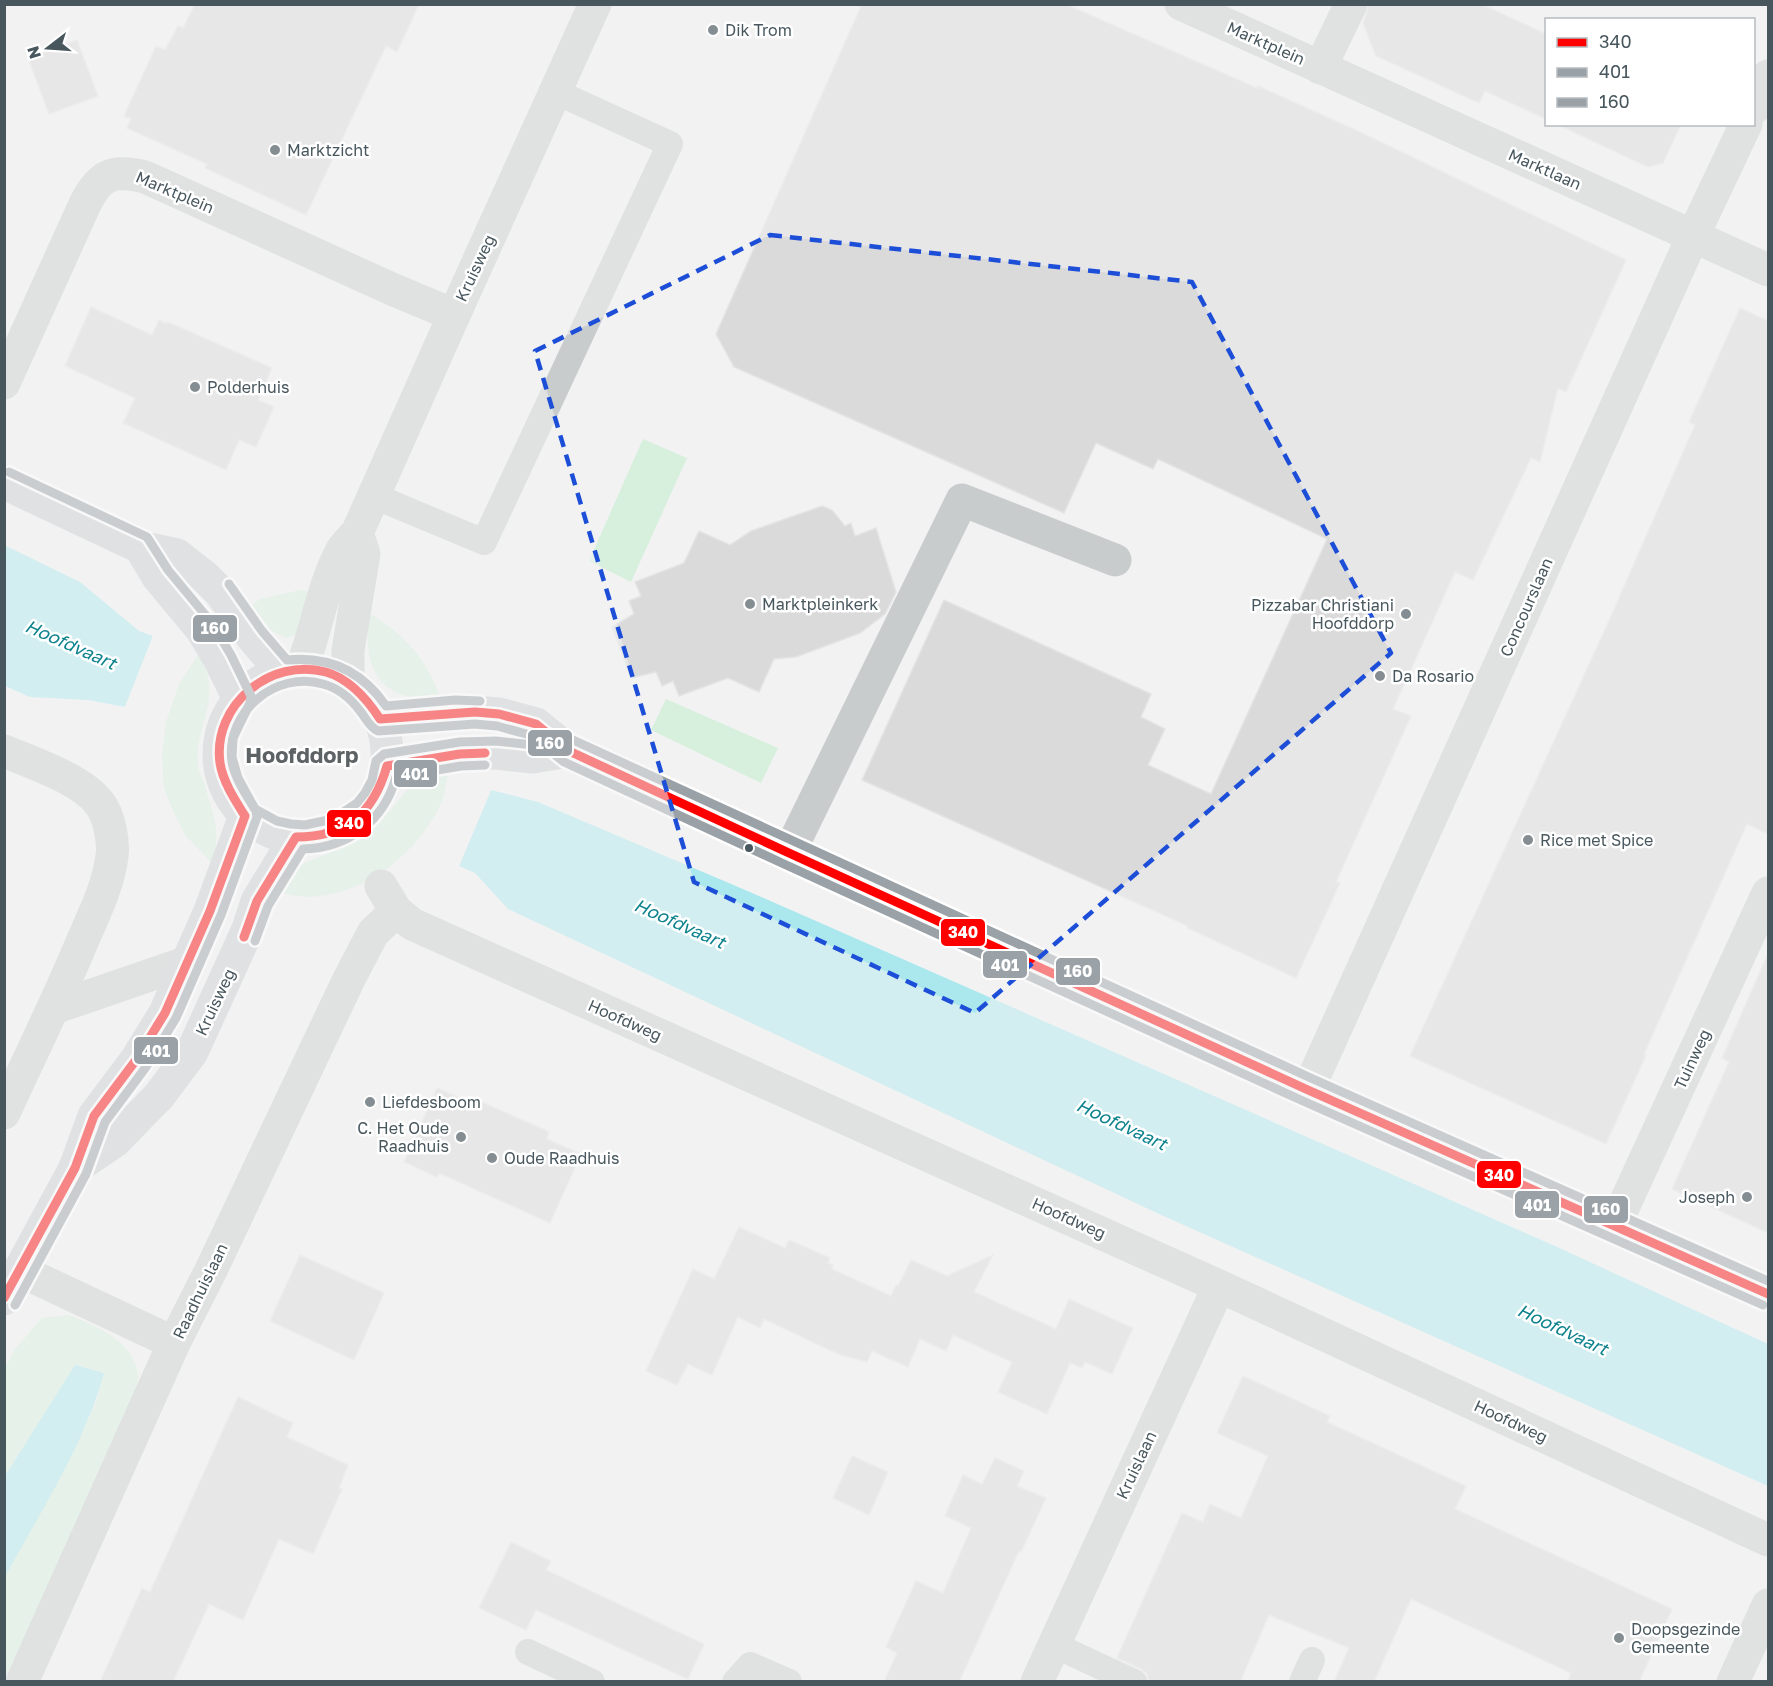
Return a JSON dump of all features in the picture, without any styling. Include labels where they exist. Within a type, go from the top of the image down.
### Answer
[{"type":"street","name":"Kruisweg","points":[[292,671],[312,642],[328,584],[343,549],[357,533],[595,4]]},
{"type":"street","name":"Marktplein","points":[[1181,4],[1320,68],[1351,4]]},
{"type":"street","name":"Marktlaan","points":[[1320,68],[1768,270]]},
{"type":"street","points":[[1755,106],[1768,76]]},
{"type":"street","name":"Concourslaan","points":[[1308,1090],[1745,126]]},
{"type":"street","name":"Marktplein","points":[[4,383],[93,188],[107,175],[126,172],[145,177],[454,315]]},
{"type":"street","points":[[4,483],[140,547],[177,555],[220,592],[253,638],[292,671]]},
{"type":"street","points":[[789,853],[962,500],[1115,560]]},
{"type":"street","points":[[348,683],[348,650],[364,554],[357,533]]},
{"type":"street","points":[[140,547],[159,577],[201,630],[239,699]]},
{"type":"street","points":[[292,671],[325,672],[348,683],[360,691],[380,719],[387,741],[387,766],[382,786],[369,807],[353,822],[339,830],[320,836],[296,837],[282,836],[264,829],[245,816],[226,783],[220,761],[220,736],[229,714],[239,699],[257,682],[292,671]]},
{"type":"street","points":[[380,719],[456,712],[499,714],[537,724],[569,751],[789,853],[1308,1090],[1768,1294]]},
{"type":"street","points":[[4,751],[71,781],[94,796],[102,806],[112,837],[113,854],[107,883],[54,1008],[4,1113]]},
{"type":"street","points":[[387,766],[460,754],[495,753],[533,757],[569,751]]},
{"type":"street","name":"Kruisweg","points":[[4,1299],[75,1168],[94,1116],[136,1060],[165,1013],[210,912],[245,816]]},
{"type":"street","name":"Kruisweg","points":[[75,1168],[115,1141],[159,1096],[192,1052],[248,929],[257,901],[296,837]]},
{"type":"street","name":"Tuinweg","points":[[1615,1225],[1768,892]]},
{"type":"street","name":"Hoofdweg","points":[[388,898],[412,924],[1219,1286],[1768,1540]]},
{"type":"street","name":"Raadhuislaan","points":[[22,1682],[174,1343],[388,898]]},
{"type":"street","points":[[54,1008],[188,962]]},
{"type":"street","points":[[19,1270],[174,1343]]},
{"type":"street","name":"Kruislaan","points":[[1037,1682],[1219,1286]]},
{"type":"street","points":[[1733,1682],[1768,1605]]},
{"type":"lane","points":[[374,496],[484,542],[669,144],[556,92]]},
{"type":"lane","points":[[1054,1645],[1134,1682]]},
{"type":"lane","points":[[528,1652],[592,1682]]},
{"type":"lane","points":[[735,1682],[750,1665],[789,1682]]},
{"type":"highlighted area","points":[[770,235],[1192,282],[1391,653],[975,1013],[694,882],[535,351]]},
{"type":"green space","points":[[643,439],[687,458],[631,582],[589,561]]},
{"type":"green space","points":[[300,590],[316,593],[300,633],[287,638],[270,630],[252,605],[260,599]]},
{"type":"green space","points":[[369,613],[395,631],[414,650],[429,673],[442,701],[403,696],[390,689],[380,679],[373,667],[369,652]]},
{"type":"green space","points":[[198,655],[206,670],[209,684],[207,710],[200,736],[198,766],[215,823],[216,841],[212,863],[185,835],[164,788],[162,755],[166,722],[179,684]]},
{"type":"green space","points":[[666,699],[778,748],[761,783],[651,730]]},
{"type":"green space","points":[[449,770],[440,806],[427,828],[399,859],[383,872],[346,890],[327,895],[303,897],[278,892],[287,878],[303,864],[366,837],[409,788],[426,777]]},
{"type":"green space","points":[[68,1315],[90,1324],[121,1343],[135,1362],[138,1382],[129,1411],[4,1681],[5,1577],[83,1432],[97,1399],[104,1373],[75,1365],[5,1476],[5,1368],[15,1349],[42,1318]]},
{"type":"water","name":"Hoofdvaart","points":[[4,545],[80,582],[139,631],[153,636],[125,707],[88,700],[30,697],[5,686]]},
{"type":"water","name":"Hoofdvaart","points":[[491,790],[538,802],[750,892],[1555,1246],[1768,1344],[1768,1486],[1157,1213],[508,909],[475,873],[459,866]]},
{"type":"water","points":[[75,1365],[104,1373],[96,1399],[74,1452],[5,1577],[5,1476]]},
{"type":"pier","points":[[153,636],[156,637],[128,708],[125,707]]},
{"type":"pier","points":[[295,711],[310,711],[324,715],[335,724],[343,736],[347,749],[346,764],[340,778],[331,788],[314,797],[264,773],[261,766],[262,738],[281,716]]},
{"type":"pier","points":[[488,789],[491,790],[459,866],[456,865]]},
{"type":"building","points":[[195,4],[419,4],[397,52],[386,46],[306,215],[205,168],[207,164],[127,128],[131,119],[124,116],[156,46],[165,50],[178,26],[183,28]]},
{"type":"building","points":[[862,4],[1065,4],[1360,132],[1626,260],[1566,392],[1558,388],[1540,462],[1531,458],[1473,580],[1455,572],[1393,709],[1411,716],[1336,882],[1340,883],[1296,978],[1187,928],[1188,926],[862,780],[944,600],[1151,694],[1141,717],[1165,729],[1148,765],[1211,794],[1327,539],[1158,459],[1153,469],[1096,443],[1064,513],[734,367],[716,334]]},
{"type":"building","points":[[1369,4],[1481,4],[1545,34],[1545,119],[1485,91],[1479,103],[1376,56],[1363,23]]},
{"type":"building","points":[[77,40],[98,96],[49,114],[28,58]]},
{"type":"building","points":[[1560,126],[1680,126],[1663,163],[1648,167]]},
{"type":"building","name":"Polderhuis","points":[[91,307],[152,335],[159,320],[167,324],[168,322],[272,368],[258,400],[274,407],[256,447],[239,440],[226,470],[123,423],[135,398],[65,366]]},
{"type":"building","points":[[1740,308],[1768,321],[1768,834],[1747,824],[1606,1144],[1410,1056],[1607,625],[1695,425],[1689,422]]},
{"type":"building","name":"Marktpleinkerk","points":[[822,506],[832,510],[845,526],[851,523],[855,536],[876,528],[896,592],[885,614],[860,633],[796,657],[774,659],[759,692],[728,678],[679,696],[673,681],[662,686],[656,672],[631,678],[612,627],[634,614],[629,601],[641,596],[635,582],[684,563],[699,531],[730,545],[751,531]]},
{"type":"building","points":[[1768,954],[1768,1233],[1672,1189],[1729,1062],[1722,1058]]},
{"type":"building","name":"Oude Raadhuis","points":[[437,1088],[471,1103],[473,1098],[549,1132],[547,1139],[581,1154],[550,1223],[439,1173],[437,1177],[404,1162]]},
{"type":"building","points":[[739,1227],[785,1248],[789,1240],[830,1258],[828,1263],[833,1265],[832,1269],[891,1296],[911,1260],[947,1276],[993,1255],[974,1292],[1056,1329],[1069,1299],[1133,1328],[1112,1374],[1085,1362],[1082,1368],[1070,1363],[1047,1414],[998,1392],[1012,1362],[953,1335],[946,1351],[920,1339],[908,1367],[872,1351],[867,1362],[838,1354],[764,1319],[760,1328],[738,1317],[712,1375],[688,1364],[677,1385],[646,1371],[693,1269],[714,1279]]},
{"type":"building","points":[[300,1255],[384,1293],[354,1360],[270,1321]]},
{"type":"building","points":[[1243,1376],[1330,1416],[1327,1422],[1466,1486],[1455,1509],[1672,1609],[1639,1682],[1567,1682],[1571,1673],[1411,1599],[1374,1682],[1334,1682],[1349,1648],[1269,1615],[1240,1682],[1149,1682],[1147,1674],[1141,1669],[1117,1658],[1182,1513],[1203,1522],[1210,1504],[1241,1518],[1268,1456],[1217,1433]]},
{"type":"building","points":[[238,1397],[293,1423],[287,1437],[348,1465],[339,1488],[342,1489],[313,1554],[279,1539],[243,1620],[209,1604],[173,1682],[100,1682],[142,1588],[150,1592]]},
{"type":"building","points":[[852,1456],[888,1472],[869,1515],[833,1498]]},
{"type":"building","points":[[995,1458],[1024,1471],[1017,1486],[1046,1498],[959,1682],[884,1682],[897,1653],[886,1647],[916,1581],[943,1593],[971,1528],[945,1516],[963,1475],[982,1484]]},
{"type":"building","points":[[511,1542],[551,1561],[546,1570],[704,1644],[688,1679],[536,1610],[526,1630],[479,1608]]},
{"type":"transit line","name":"160","points":[[9,472],[147,537],[168,570],[212,623],[251,696],[250,703],[233,738],[232,757],[238,778],[255,809],[277,821],[305,825],[333,819],[357,803],[365,793],[372,780],[376,761],[384,754],[460,742],[496,741],[533,745],[573,740],[1313,1079],[1768,1281]]},
{"type":"transit line","name":"160","points":[[229,584],[262,631],[287,660],[317,661],[343,668],[366,683],[386,706],[455,700],[480,701]]},
{"type":"transit line","name":"340","points":[[4,1298],[75,1168],[94,1116],[136,1060],[165,1013],[210,911],[245,816],[233,797],[220,763],[220,742],[225,722],[249,690],[266,679],[285,672],[305,669],[326,672],[343,679],[364,697],[380,719],[475,712],[499,714],[536,724],[569,751],[789,853],[1308,1090],[1768,1294]]},
{"type":"transit line","name":"401","points":[[15,1305],[86,1174],[105,1122],[146,1067],[176,1018],[221,915],[257,817],[232,762],[232,744],[237,727],[245,712],[257,699],[272,689],[288,683],[305,681],[323,684],[344,694],[370,725],[378,731],[475,724],[497,726],[530,735],[564,762],[784,864],[1303,1101],[1763,1305]]},
{"type":"transit line","name":"340","points":[[244,937],[257,901],[296,837],[329,833],[355,820],[374,797],[387,766],[460,754],[485,753]]},
{"type":"transit line","name":"401","points":[[255,941],[268,906],[303,849],[335,844],[362,829],[383,807],[396,777],[461,766],[485,765]]},
{"type":"place","name":"Dik Trom","points":[[713,30]]},
{"type":"place","name":"Marktzicht","points":[[275,150]]},
{"type":"place","name":"Polderhuis","points":[[195,387]]},
{"type":"place","name":"Marktpleinkerk","points":[[750,604]]},
{"type":"place","name":"Pizzabar Christiani Hoofddorp","points":[[1406,614]]},
{"type":"place","name":"Da Rosario","points":[[1380,676]]},
{"type":"place","name":"Rice met Spice","points":[[1528,840]]},
{"type":"place","name":"Liefdesboom","points":[[370,1102]]},
{"type":"place","name":"C. Het Oude Raadhuis","points":[[461,1137]]},
{"type":"place","name":"Oude Raadhuis","points":[[492,1158]]},
{"type":"place","name":"Joseph","points":[[1747,1197]]},
{"type":"place","name":"Doopsgezinde Gemeente","points":[[1619,1638]]},
{"type":"district","name":"Hoofddorp","points":[[302,754]]}]
